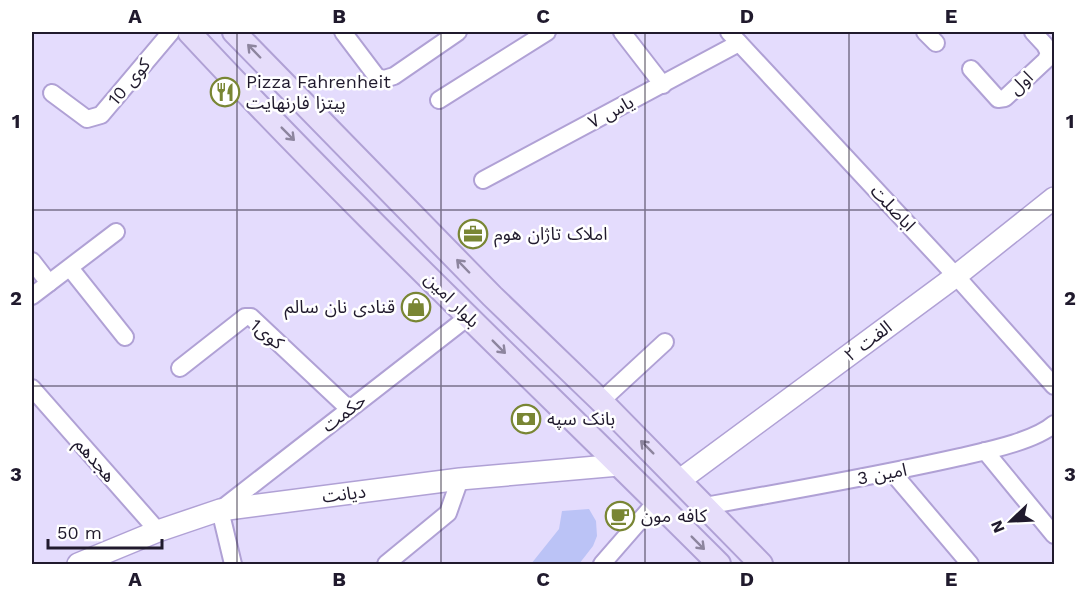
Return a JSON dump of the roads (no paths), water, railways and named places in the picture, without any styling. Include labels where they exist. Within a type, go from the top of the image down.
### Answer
[{"type":"main road","name":"بلوار امین","points":[[189,32],[468,316],[719,564]]},
{"type":"main road","name":"بلوار امین","points":[[234,32],[492,296],[602,401],[761,564]]},
{"type":"main road","points":[[468,316],[492,296]]},
{"type":"street","name":"کوی 10","points":[[52,93],[87,119],[100,115],[171,32]]},
{"type":"street","points":[[343,32],[377,77],[384,79],[394,76],[458,32]]},
{"type":"street","points":[[439,99],[547,32]]},
{"type":"street","points":[[622,32],[663,85]]},
{"type":"street","name":"اول","points":[[971,69],[998,99],[1005,98],[1046,60],[1049,52],[1032,32]]},
{"type":"street","name":"یاس ۷","points":[[483,180],[663,85],[734,37]]},
{"type":"street","name":"اباصلت","points":[[734,37],[956,276],[1054,386]]},
{"type":"street","name":"الفت ۲","points":[[680,480],[956,276],[1054,198]]},
{"type":"street","points":[[32,296],[116,232]]},
{"type":"street","points":[[32,261],[49,283]]},
{"type":"street","points":[[69,268],[125,337]]},
{"type":"street","name":"حکمت","points":[[220,510],[468,316]]},
{"type":"street","name":"کوی1","points":[[180,368],[245,317],[251,317],[348,409]]},
{"type":"street","points":[[602,401],[665,342]]},
{"type":"street","name":"هجدهم","points":[[32,388],[158,531]]},
{"type":"street","name":"امین 3","points":[[705,506],[892,472],[985,451],[1045,432],[1054,424]]},
{"type":"street","points":[[985,451],[1054,535]]},
{"type":"street","name":"دیانت","points":[[78,564],[158,531],[220,510],[460,479],[619,465]]},
{"type":"street","points":[[892,472],[970,564]]},
{"type":"street","points":[[386,564],[448,513],[460,479]]},
{"type":"street","points":[[602,564],[656,502]]},
{"type":"street","points":[[220,510],[233,564]]},
{"type":"place","name":"Pizza Fahrenheit پیتزا فارنهایت","points":[[225,92]]},
{"type":"place","name":"املاک تاژان هوم","points":[[473,234]]},
{"type":"place","name":"قنادی نان سالم","points":[[416,307]]},
{"type":"place","name":"بانک سپه","points":[[526,419]]},
{"type":"place","name":"کافه مون","points":[[620,516]]}]
